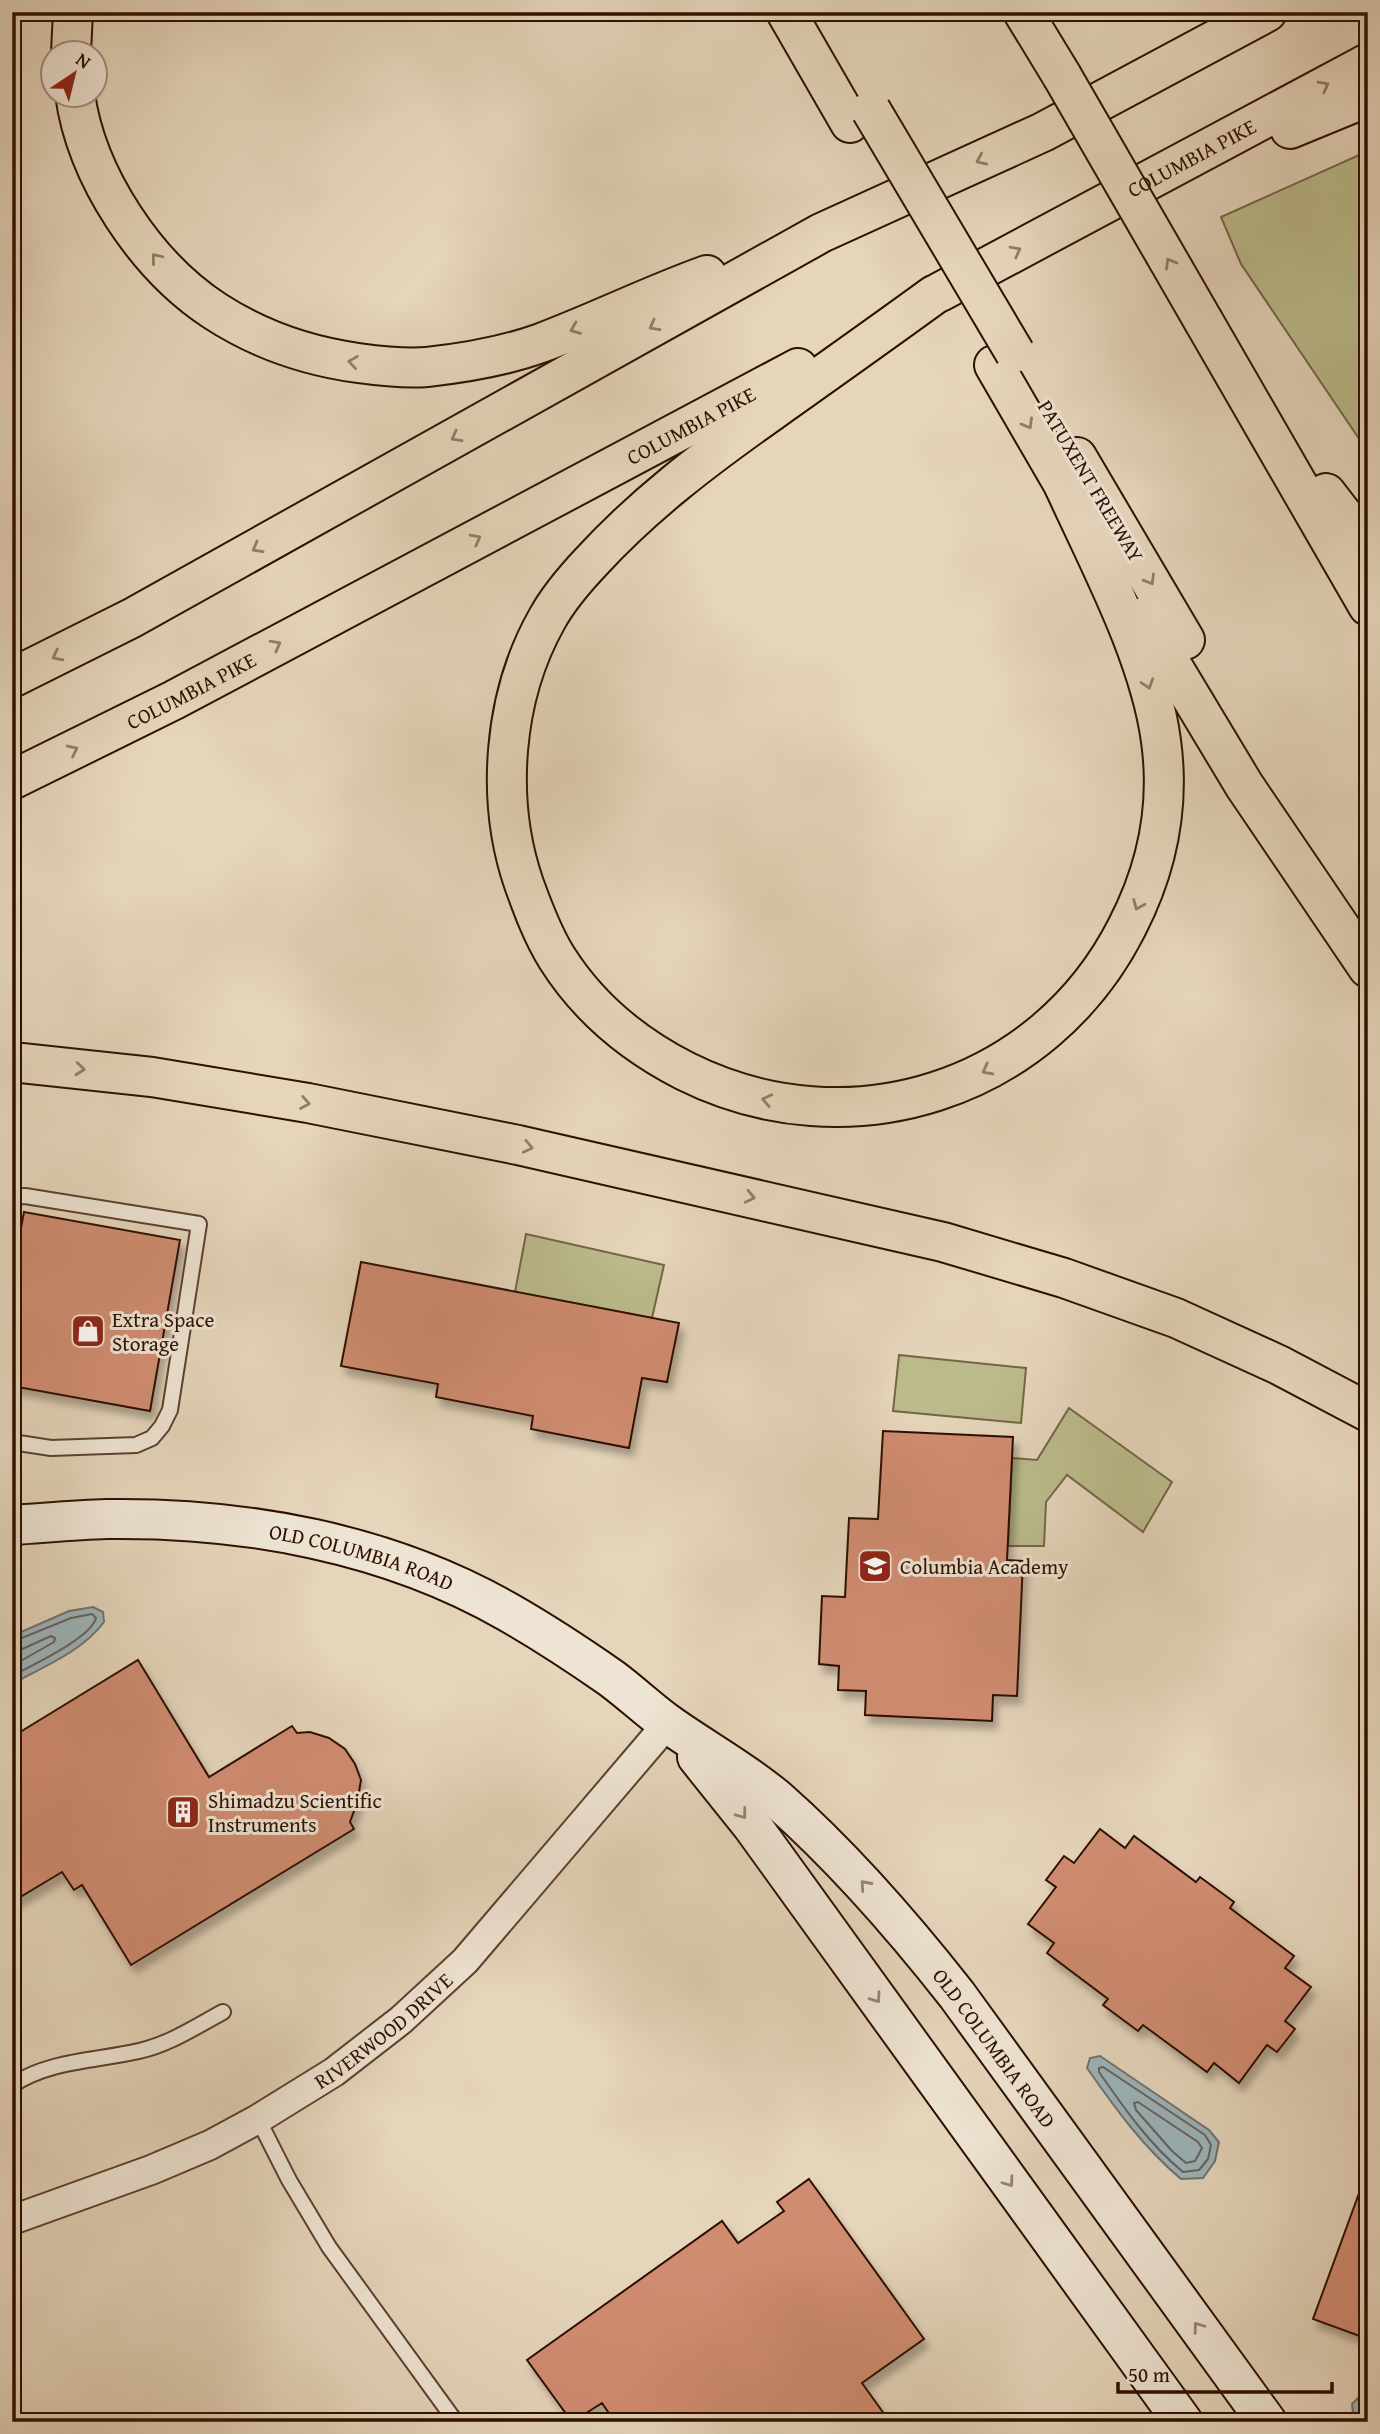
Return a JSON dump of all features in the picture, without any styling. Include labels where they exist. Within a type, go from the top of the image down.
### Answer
[{"type":"highway","points":[[72,38],[73,12]]},
{"type":"highway","points":[[786,12],[861,117]]},
{"type":"highway","name":"PATUXENT FREEWAY","points":[[813,12],[861,117],[1005,359],[1368,950]]},
{"type":"highway","points":[[1023,12],[1368,606]]},
{"type":"highway","points":[[1030,12],[1062,76]]},
{"type":"highway","points":[[1043,132],[1213,12]]},
{"type":"highway","points":[[77,108],[102,180],[131,228],[171,276],[214,310],[264,338],[324,358],[376,366],[425,367],[480,358],[538,344],[665,290],[821,233],[1043,132],[1267,12]]},
{"type":"highway","name":"COLUMBIA PIKE","points":[[12,780],[174,700],[1368,63]]},
{"type":"highway","points":[[1091,211],[1368,97]]},
{"type":"highway","points":[[12,678],[132,618],[821,233]]},
{"type":"highway","points":[[934,295],[679,478],[629,523],[578,576],[547,618],[513,711],[507,766],[507,813],[515,859],[534,912],[557,958],[587,997],[621,1031],[662,1059],[714,1085],[769,1101],[827,1109],[881,1105],[933,1094],[989,1070],[1037,1039],[1078,1001],[1112,957],[1138,907],[1155,858],[1165,801],[1161,741],[1150,687],[1128,630],[1005,359]]},
{"type":"highway","points":[[1204,322],[1368,547]]},
{"type":"highway","points":[[1064,486],[1244,785],[1368,968]]},
{"type":"highway","points":[[12,1062],[152,1077],[334,1108],[544,1150],[943,1242],[1064,1278],[1176,1318],[1279,1366],[1368,1412]]},
{"type":"street","name":"OLD COLUMBIA ROAD","points":[[12,1525],[107,1519],[184,1522],[266,1529],[336,1544],[456,1585],[507,1611],[612,1679],[668,1723],[775,1797],[846,1864],[911,1936],[957,1995],[1267,2422]]},
{"type":"street","name":"OLD COLUMBIA ROAD","points":[[668,1723],[753,1827],[1183,2422]]},
{"type":"street","name":"RIVERWOOD DRIVE","points":[[12,2220],[151,2170],[210,2145],[334,2072],[401,2020],[465,1961],[668,1723]]},
{"type":"lane","points":[[12,1197],[25,1196],[199,1224],[170,1410],[152,1438],[136,1445],[51,1448],[12,1442]]},
{"type":"lane","points":[[12,2085],[41,2070],[63,2063],[139,2051],[170,2042],[223,2012]]},
{"type":"lane","points":[[258,2119],[289,2180],[330,2247],[456,2422]]},
{"type":"green space","points":[[1368,151],[1368,452],[1241,264],[1221,217]]},
{"type":"green space","points":[[526,1234],[664,1265],[652,1318],[515,1292]]},
{"type":"green space","points":[[899,1355],[1026,1368],[1021,1423],[893,1411]]},
{"type":"green space","points":[[1069,1408],[1172,1482],[1143,1532],[1067,1475],[1046,1502],[1044,1546],[1008,1546],[1012,1458],[1037,1460]]},
{"type":"water","points":[[93,1607],[103,1612],[104,1622],[85,1642],[62,1658],[12,1684],[12,1636],[69,1611]]},
{"type":"water","points":[[1100,2056],[1209,2130],[1219,2142],[1215,2161],[1203,2178],[1181,2179],[1142,2140],[1087,2068],[1090,2058]]},
{"type":"water","points":[[1368,2394],[1368,2422],[1354,2422],[1352,2404],[1360,2396]]},
{"type":"building","name":"Extra Space Storage","points":[[24,1212],[180,1240],[150,1411],[12,1386],[12,1276]]},
{"type":"building","points":[[361,1262],[679,1323],[667,1382],[642,1378],[629,1448],[531,1429],[533,1416],[436,1397],[438,1384],[341,1366]]},
{"type":"building","points":[[883,1431],[1013,1437],[1007,1560],[1023,1561],[1017,1696],[993,1695],[992,1721],[865,1715],[866,1691],[838,1690],[839,1666],[819,1664],[822,1596],[845,1597],[849,1518],[878,1519]]},
{"type":"building","name":"Shimadzu Scientific Instruments","points":[[138,1660],[209,1777],[292,1726],[297,1733],[310,1732],[329,1738],[345,1749],[361,1780],[350,1822],[354,1829],[131,1965],[82,1885],[74,1890],[62,1872],[12,1902],[12,1737]]},
{"type":"building","points":[[1100,1829],[1125,1848],[1134,1836],[1196,1882],[1200,1877],[1234,1902],[1230,1908],[1294,1956],[1285,1968],[1311,1987],[1285,2021],[1295,2029],[1277,2052],[1267,2045],[1239,2083],[1214,2063],[1207,2072],[1143,2025],[1138,2031],[1103,2005],[1108,1999],[1047,1953],[1054,1943],[1028,1924],[1056,1887],[1046,1880],[1064,1856],[1074,1863]]},
{"type":"building","points":[[1365,2177],[1368,2178],[1368,2339],[1313,2319]]},
{"type":"building","points":[[809,2179],[924,2339],[862,2383],[890,2422],[615,2422],[602,2403],[572,2422],[527,2360],[722,2221],[738,2243],[784,2211],[777,2202]]},
{"type":"place","name":"Extra Space Storage","points":[[88,1331]]},
{"type":"place","name":"Columbia Academy","points":[[875,1566]]},
{"type":"place","name":"Shimadzu Scientific Instruments","points":[[183,1812]]}]
